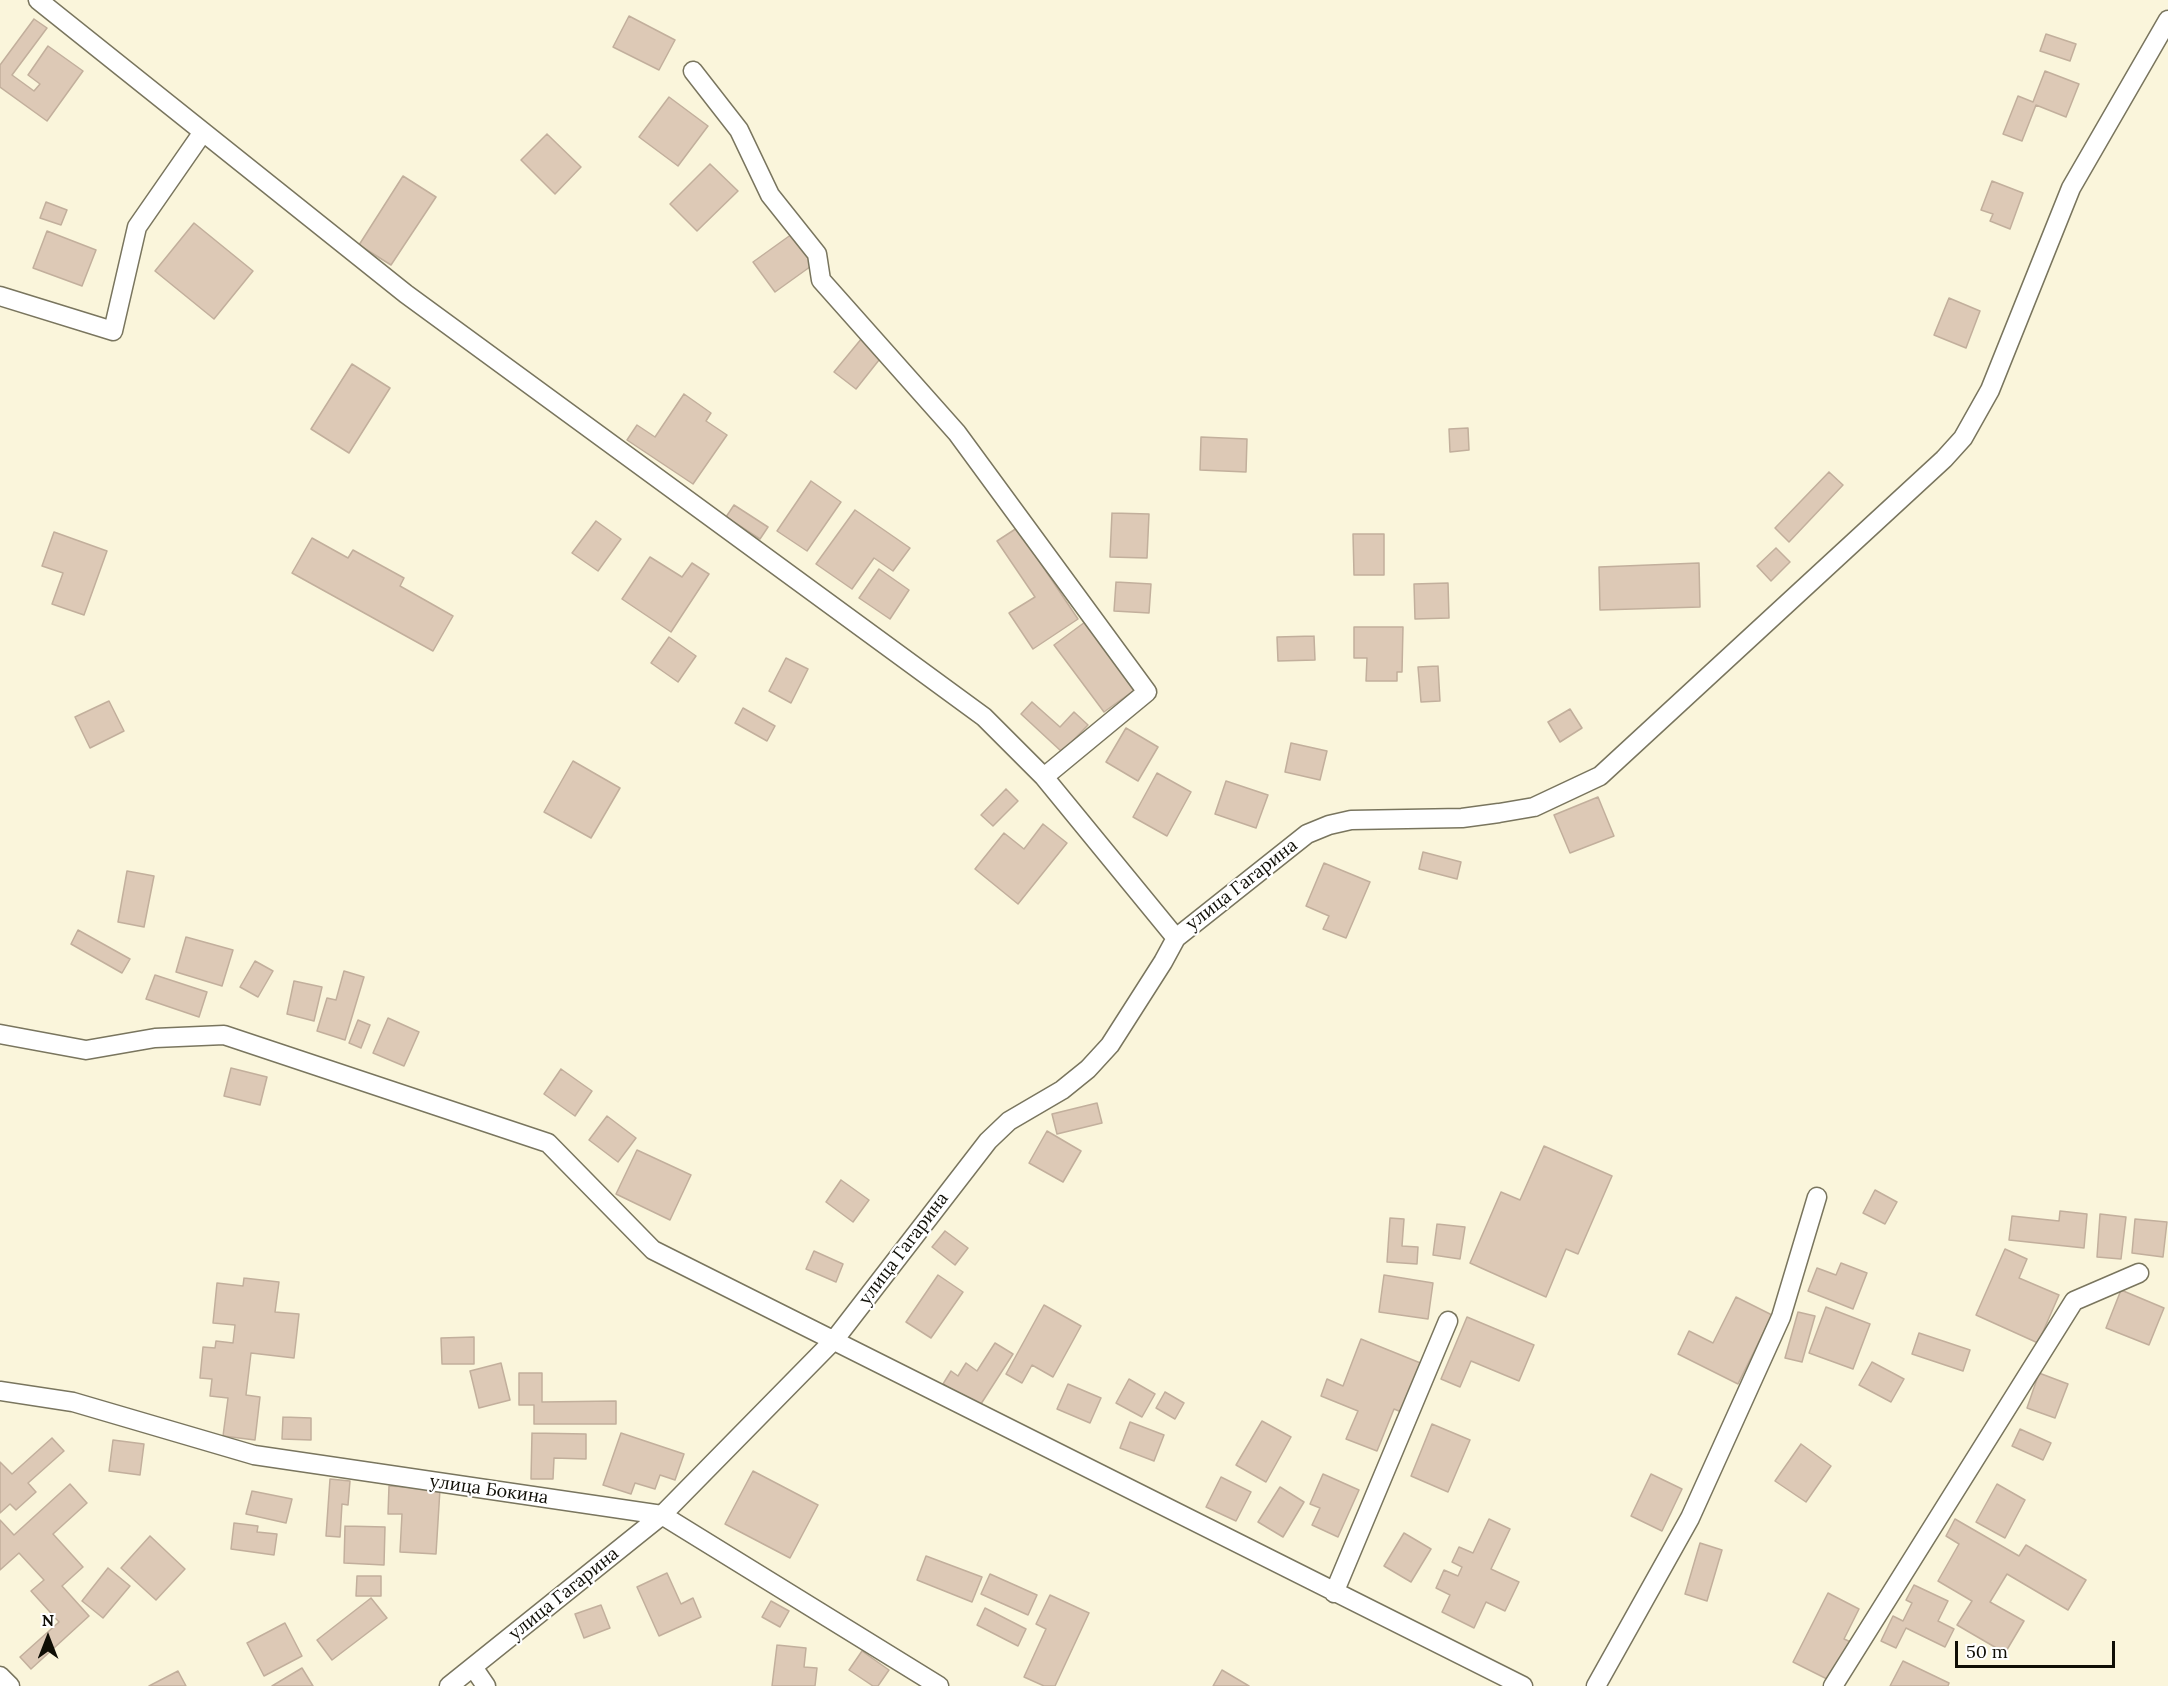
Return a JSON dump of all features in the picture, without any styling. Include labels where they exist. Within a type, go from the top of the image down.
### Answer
[{"type":"street","points":[[38,0],[406,294],[984,717],[1044,777],[1176,938]]},
{"type":"street","name":"улица Гагарина","points":[[449,1686],[662,1515],[836,1339],[988,1141],[1009,1121],[1062,1090],[1088,1069],[1110,1045],[1176,938],[1307,834],[1351,820],[1462,819],[1534,807],[1600,776],[1944,459],[1963,438],[1990,390],[2071,188],[2168,20]]},
{"type":"street","points":[[693,71],[739,130],[770,195],[817,254],[821,280],[957,433],[1147,692],[1044,777]]},
{"type":"street","points":[[0,296],[113,332],[137,227],[203,132]]},
{"type":"street","points":[[0,1034],[86,1050],[155,1038],[224,1035],[548,1143],[653,1250],[836,1339],[1334,1593],[1524,1686]]},
{"type":"street","points":[[1596,1686],[1700,1497],[1781,1317],[1817,1197]]},
{"type":"street","points":[[1833,1686],[2074,1301],[2139,1273]]},
{"type":"street","points":[[1334,1593],[1448,1321]]},
{"type":"street","name":"улица Бокина","points":[[0,1391],[73,1402],[254,1455],[662,1515],[939,1686]]},
{"type":"street","points":[[473,1667],[486,1686]]},
{"type":"street","points":[[0,1676],[10,1686]]},
{"type":"building","points":[[629,16],[675,40],[659,70],[613,47]]},
{"type":"building","points":[[34,19],[47,28],[12,75],[34,91],[40,84],[28,75],[48,46],[83,71],[47,121],[0,87],[0,65]]},
{"type":"building","points":[[2046,34],[2076,44],[2070,61],[2040,51]]},
{"type":"building","points":[[2045,71],[2079,84],[2066,117],[2036,105],[2022,141],[2003,134],[2018,96],[2033,102]]},
{"type":"building","points":[[669,97],[708,126],[678,166],[639,137]]},
{"type":"building","points":[[547,134],[581,167],[555,194],[521,160]]},
{"type":"building","points":[[710,164],[738,191],[697,231],[670,204]]},
{"type":"building","points":[[403,176],[436,197],[391,265],[359,245]]},
{"type":"building","points":[[1992,181],[2023,193],[2010,229],[1990,221],[1993,214],[1981,210]]},
{"type":"building","points":[[46,202],[67,210],[61,225],[40,218]]},
{"type":"building","points":[[194,223],[253,271],[214,319],[155,271]]},
{"type":"building","points":[[47,231],[96,250],[82,286],[33,268]]},
{"type":"building","points":[[792,234],[814,264],[775,292],[753,262]]},
{"type":"building","points":[[1949,298],[1980,311],[1966,348],[1934,335]]},
{"type":"building","points":[[862,338],[883,355],[856,389],[834,372]]},
{"type":"building","points":[[352,364],[390,388],[349,453],[311,429]]},
{"type":"building","points":[[684,394],[711,413],[706,421],[727,435],[693,484],[627,440],[637,425],[655,437]]},
{"type":"building","points":[[1468,428],[1469,450],[1450,452],[1449,429]]},
{"type":"building","points":[[1201,437],[1247,439],[1246,472],[1200,470]]},
{"type":"building","points":[[1829,472],[1843,485],[1789,542],[1775,528]]},
{"type":"building","points":[[811,481],[841,502],[807,551],[777,531]]},
{"type":"building","points":[[734,505],[768,527],[760,539],[726,517]]},
{"type":"building","points":[[855,510],[910,548],[893,571],[874,558],[852,589],[816,564]]},
{"type":"building","points":[[1112,513],[1149,514],[1147,558],[1110,557]]},
{"type":"building","points":[[596,521],[621,539],[598,571],[572,553]]},
{"type":"building","points":[[1017,528],[1078,619],[1033,649],[1009,613],[1035,597],[997,541]]},
{"type":"building","points":[[54,532],[107,551],[84,615],[52,604],[63,573],[42,566]]},
{"type":"building","points":[[1353,534],[1384,534],[1384,575],[1354,575]]},
{"type":"building","points":[[312,538],[348,558],[353,550],[404,578],[400,586],[453,616],[433,651],[292,573]]},
{"type":"building","points":[[1776,548],[1790,562],[1771,581],[1757,566]]},
{"type":"building","points":[[650,557],[682,577],[692,563],[709,574],[671,632],[622,599]]},
{"type":"building","points":[[1699,563],[1700,607],[1600,610],[1599,567]]},
{"type":"building","points":[[879,569],[909,590],[890,619],[859,598]]},
{"type":"building","points":[[1116,582],[1151,584],[1149,613],[1114,611]]},
{"type":"building","points":[[1448,583],[1449,618],[1415,619],[1414,584]]},
{"type":"building","points":[[1085,622],[1136,689],[1104,712],[1054,645]]},
{"type":"building","points":[[1354,627],[1403,627],[1402,672],[1397,672],[1397,681],[1366,681],[1367,658],[1354,658]]},
{"type":"building","points":[[1314,636],[1315,660],[1278,661],[1277,637]]},
{"type":"building","points":[[669,637],[696,656],[678,682],[651,663]]},
{"type":"building","points":[[786,658],[808,669],[791,703],[769,691]]},
{"type":"building","points":[[1438,666],[1440,701],[1421,702],[1418,667]]},
{"type":"building","points":[[109,701],[124,731],[90,748],[75,717]]},
{"type":"building","points":[[1032,702],[1060,727],[1074,712],[1088,725],[1062,752],[1021,714]]},
{"type":"building","points":[[743,708],[775,726],[767,741],[735,723]]},
{"type":"building","points":[[1570,709],[1582,728],[1560,742],[1548,722]]},
{"type":"building","points":[[1126,728],[1158,747],[1138,781],[1106,762]]},
{"type":"building","points":[[1291,743],[1327,751],[1320,780],[1285,772]]},
{"type":"building","points":[[573,761],[620,788],[591,838],[544,812]]},
{"type":"building","points":[[1157,773],[1191,792],[1167,836],[1133,817]]},
{"type":"building","points":[[1226,781],[1268,795],[1256,828],[1215,814]]},
{"type":"building","points":[[1006,789],[1018,801],[993,826],[981,815]]},
{"type":"building","points":[[1598,797],[1614,836],[1570,853],[1554,815]]},
{"type":"building","points":[[1043,824],[1067,843],[1018,904],[975,869],[1004,833],[1024,849]]},
{"type":"building","points":[[1423,852],[1461,862],[1457,879],[1419,869]]},
{"type":"building","points":[[1324,863],[1370,882],[1346,938],[1323,929],[1329,916],[1306,906]]},
{"type":"building","points":[[127,871],[154,876],[144,927],[118,922]]},
{"type":"building","points":[[78,930],[130,959],[122,973],[71,944]]},
{"type":"building","points":[[186,937],[233,950],[222,986],[176,972]]},
{"type":"building","points":[[255,961],[273,971],[258,997],[240,987]]},
{"type":"building","points":[[344,971],[364,977],[345,1040],[317,1031],[327,998],[336,1000]]},
{"type":"building","points":[[155,975],[207,992],[199,1017],[146,999]]},
{"type":"building","points":[[294,981],[322,987],[314,1021],[287,1014]]},
{"type":"building","points":[[388,1018],[419,1032],[404,1066],[373,1053]]},
{"type":"building","points":[[358,1020],[370,1025],[361,1048],[349,1043]]},
{"type":"building","points":[[231,1068],[267,1077],[260,1105],[224,1096]]},
{"type":"building","points":[[561,1069],[592,1091],[575,1116],[544,1094]]},
{"type":"building","points":[[1097,1103],[1102,1123],[1057,1134],[1052,1114]]},
{"type":"building","points":[[607,1116],[636,1138],[618,1162],[589,1140]]},
{"type":"building","points":[[1047,1131],[1081,1151],[1063,1182],[1029,1163]]},
{"type":"building","points":[[1544,1146],[1612,1176],[1578,1254],[1566,1249],[1546,1297],[1470,1263],[1501,1192],[1520,1200]]},
{"type":"building","points":[[637,1150],[691,1175],[670,1220],[616,1194]]},
{"type":"building","points":[[841,1180],[869,1200],[853,1222],[826,1202]]},
{"type":"building","points":[[1875,1190],[1897,1202],[1885,1224],[1863,1213]]},
{"type":"building","points":[[2060,1211],[2087,1214],[2084,1248],[2009,1240],[2012,1216],[2059,1221]]},
{"type":"building","points":[[2100,1214],[2126,1217],[2121,1259],[2097,1257]]},
{"type":"building","points":[[1390,1218],[1404,1219],[1402,1246],[1418,1247],[1417,1264],[1387,1262]]},
{"type":"building","points":[[2135,1219],[2167,1222],[2163,1257],[2132,1253]]},
{"type":"building","points":[[1437,1224],[1465,1227],[1460,1259],[1433,1255]]},
{"type":"building","points":[[945,1231],[968,1248],[955,1265],[932,1247]]},
{"type":"building","points":[[2005,1249],[2027,1259],[2019,1278],[2059,1295],[2038,1343],[1976,1315]]},
{"type":"building","points":[[814,1251],[843,1264],[836,1282],[806,1269]]},
{"type":"building","points":[[1841,1263],[1867,1273],[1853,1309],[1808,1291],[1817,1268],[1836,1275]]},
{"type":"building","points":[[938,1275],[963,1292],[931,1338],[906,1322]]},
{"type":"building","points":[[1384,1275],[1433,1283],[1428,1319],[1379,1312]]},
{"type":"building","points":[[244,1278],[279,1282],[275,1312],[299,1314],[294,1358],[251,1353],[246,1395],[260,1397],[255,1440],[223,1436],[228,1398],[210,1396],[212,1379],[200,1378],[203,1347],[215,1348],[216,1341],[233,1343],[235,1325],[213,1323],[217,1283],[243,1286]]},
{"type":"building","points":[[2121,1290],[2164,1308],[2149,1345],[2106,1328]]},
{"type":"building","points":[[1736,1297],[1772,1315],[1738,1384],[1678,1354],[1689,1331],[1713,1343]]},
{"type":"building","points":[[1044,1305],[1081,1326],[1053,1377],[1032,1365],[1022,1383],[1006,1374]]},
{"type":"building","points":[[1826,1307],[1870,1324],[1853,1369],[1809,1353]]},
{"type":"building","points":[[1798,1312],[1815,1316],[1802,1362],[1785,1358]]},
{"type":"building","points":[[1467,1317],[1534,1345],[1519,1381],[1471,1361],[1460,1387],[1441,1379]]},
{"type":"building","points":[[1919,1333],[1970,1350],[1963,1371],[1912,1354]]},
{"type":"building","points":[[474,1337],[474,1364],[442,1364],[441,1338]]},
{"type":"building","points":[[1361,1339],[1423,1364],[1404,1413],[1394,1409],[1377,1451],[1346,1439],[1358,1411],[1321,1396],[1327,1379],[1343,1386]]},
{"type":"building","points":[[995,1343],[1013,1354],[979,1407],[943,1384],[951,1371],[958,1376],[966,1363],[977,1371]]},
{"type":"building","points":[[1872,1362],[1904,1379],[1891,1402],[1859,1385]]},
{"type":"building","points":[[501,1363],[510,1400],[479,1408],[470,1371]]},
{"type":"building","points":[[519,1373],[542,1373],[542,1402],[616,1401],[616,1424],[534,1424],[534,1405],[519,1405]]},
{"type":"building","points":[[2039,1373],[2068,1384],[2055,1418],[2027,1408]]},
{"type":"building","points":[[1129,1379],[1155,1394],[1142,1417],[1116,1403]]},
{"type":"building","points":[[1068,1384],[1101,1398],[1090,1423],[1057,1409]]},
{"type":"building","points":[[1165,1392],[1184,1403],[1175,1419],[1156,1408]]},
{"type":"building","points":[[283,1417],[311,1418],[311,1440],[282,1439]]},
{"type":"building","points":[[1262,1421],[1291,1437],[1266,1482],[1236,1465]]},
{"type":"building","points":[[1130,1422],[1164,1435],[1154,1461],[1120,1448]]},
{"type":"building","points":[[1432,1424],[1470,1440],[1448,1492],[1411,1476]]},
{"type":"building","points":[[2020,1429],[2051,1443],[2043,1460],[2012,1446]]},
{"type":"building","points":[[532,1433],[586,1434],[586,1459],[554,1458],[553,1479],[531,1479]]},
{"type":"building","points":[[621,1433],[684,1454],[675,1480],[660,1475],[655,1489],[635,1483],[631,1494],[603,1485]]},
{"type":"building","points":[[52,1438],[64,1451],[28,1483],[36,1492],[16,1510],[10,1504],[0,1513],[0,1462],[12,1474]]},
{"type":"building","points":[[113,1440],[144,1444],[140,1475],[109,1471]]},
{"type":"building","points":[[1801,1444],[1831,1466],[1806,1502],[1775,1481]]},
{"type":"building","points":[[753,1471],[818,1505],[790,1558],[725,1524]]},
{"type":"building","points":[[1323,1474],[1359,1490],[1338,1537],[1312,1525],[1320,1508],[1310,1504]]},
{"type":"building","points":[[1651,1474],[1682,1489],[1662,1531],[1631,1516]]},
{"type":"building","points":[[1221,1477],[1251,1492],[1236,1521],[1206,1507]]},
{"type":"building","points":[[330,1479],[350,1481],[348,1505],[342,1504],[340,1537],[326,1536]]},
{"type":"building","points":[[70,1484],[87,1503],[53,1534],[83,1567],[62,1586],[89,1616],[31,1669],[20,1657],[59,1622],[31,1591],[44,1580],[19,1553],[0,1570],[0,1520],[14,1535]]},
{"type":"building","points":[[1997,1484],[2025,1500],[2005,1538],[1976,1522]]},
{"type":"building","points":[[389,1486],[440,1489],[436,1554],[400,1552],[402,1514],[388,1514]]},
{"type":"building","points":[[1280,1487],[1304,1502],[1283,1537],[1258,1522]]},
{"type":"building","points":[[252,1491],[292,1499],[286,1523],[246,1514]]},
{"type":"building","points":[[1489,1519],[1510,1529],[1491,1569],[1519,1582],[1505,1611],[1486,1602],[1474,1628],[1442,1612],[1450,1595],[1436,1588],[1444,1570],[1458,1576],[1462,1567],[1452,1562],[1459,1547],[1473,1553]]},
{"type":"building","points":[[1955,1519],[2019,1556],[2026,1545],[2086,1580],[2068,1610],[2007,1574],[1990,1602],[2024,1621],[2005,1653],[1957,1625],[1972,1601],[1938,1581],[1959,1544],[1946,1536]]},
{"type":"building","points":[[234,1523],[258,1526],[257,1532],[277,1534],[274,1555],[231,1549]]},
{"type":"building","points":[[345,1526],[385,1527],[384,1565],[344,1563]]},
{"type":"building","points":[[1404,1533],[1431,1549],[1411,1582],[1384,1566]]},
{"type":"building","points":[[150,1536],[185,1569],[156,1600],[121,1568]]},
{"type":"building","points":[[1700,1543],[1722,1550],[1707,1601],[1685,1594]]},
{"type":"building","points":[[926,1556],[982,1577],[972,1602],[917,1580]]},
{"type":"building","points":[[108,1568],[130,1586],[103,1618],[82,1601]]},
{"type":"building","points":[[667,1573],[681,1604],[693,1598],[701,1617],[659,1636],[637,1587]]},
{"type":"building","points":[[990,1574],[1037,1595],[1028,1615],[981,1594]]},
{"type":"building","points":[[357,1576],[381,1576],[381,1596],[356,1596]]},
{"type":"building","points":[[1914,1585],[1948,1601],[1938,1621],[1954,1629],[1945,1647],[1906,1628],[1896,1648],[1881,1641],[1893,1616],[1903,1621],[1912,1603],[1906,1600]]},
{"type":"building","points":[[1828,1593],[1859,1609],[1844,1639],[1851,1642],[1831,1681],[1793,1662]]},
{"type":"building","points":[[1050,1595],[1089,1613],[1055,1686],[1044,1686],[1024,1677],[1046,1629],[1036,1624]]},
{"type":"building","points":[[371,1598],[387,1618],[332,1660],[317,1640]]},
{"type":"building","points":[[771,1601],[789,1611],[780,1627],[762,1617]]},
{"type":"building","points":[[601,1605],[610,1628],[584,1638],[575,1614]]},
{"type":"building","points":[[985,1608],[1026,1629],[1018,1646],[977,1625]]},
{"type":"building","points":[[285,1623],[302,1656],[264,1676],[247,1643]]},
{"type":"building","points":[[777,1645],[806,1648],[804,1667],[817,1668],[815,1686],[772,1686]]},
{"type":"building","points":[[862,1651],[889,1670],[878,1686],[873,1686],[849,1670]]},
{"type":"building","points":[[1903,1661],[1949,1683],[1948,1686],[1890,1686]]},
{"type":"building","points":[[302,1668],[313,1686],[272,1686]]},
{"type":"building","points":[[1222,1670],[1249,1686],[1213,1686]]},
{"type":"building","points":[[178,1671],[186,1686],[149,1686]]}]
